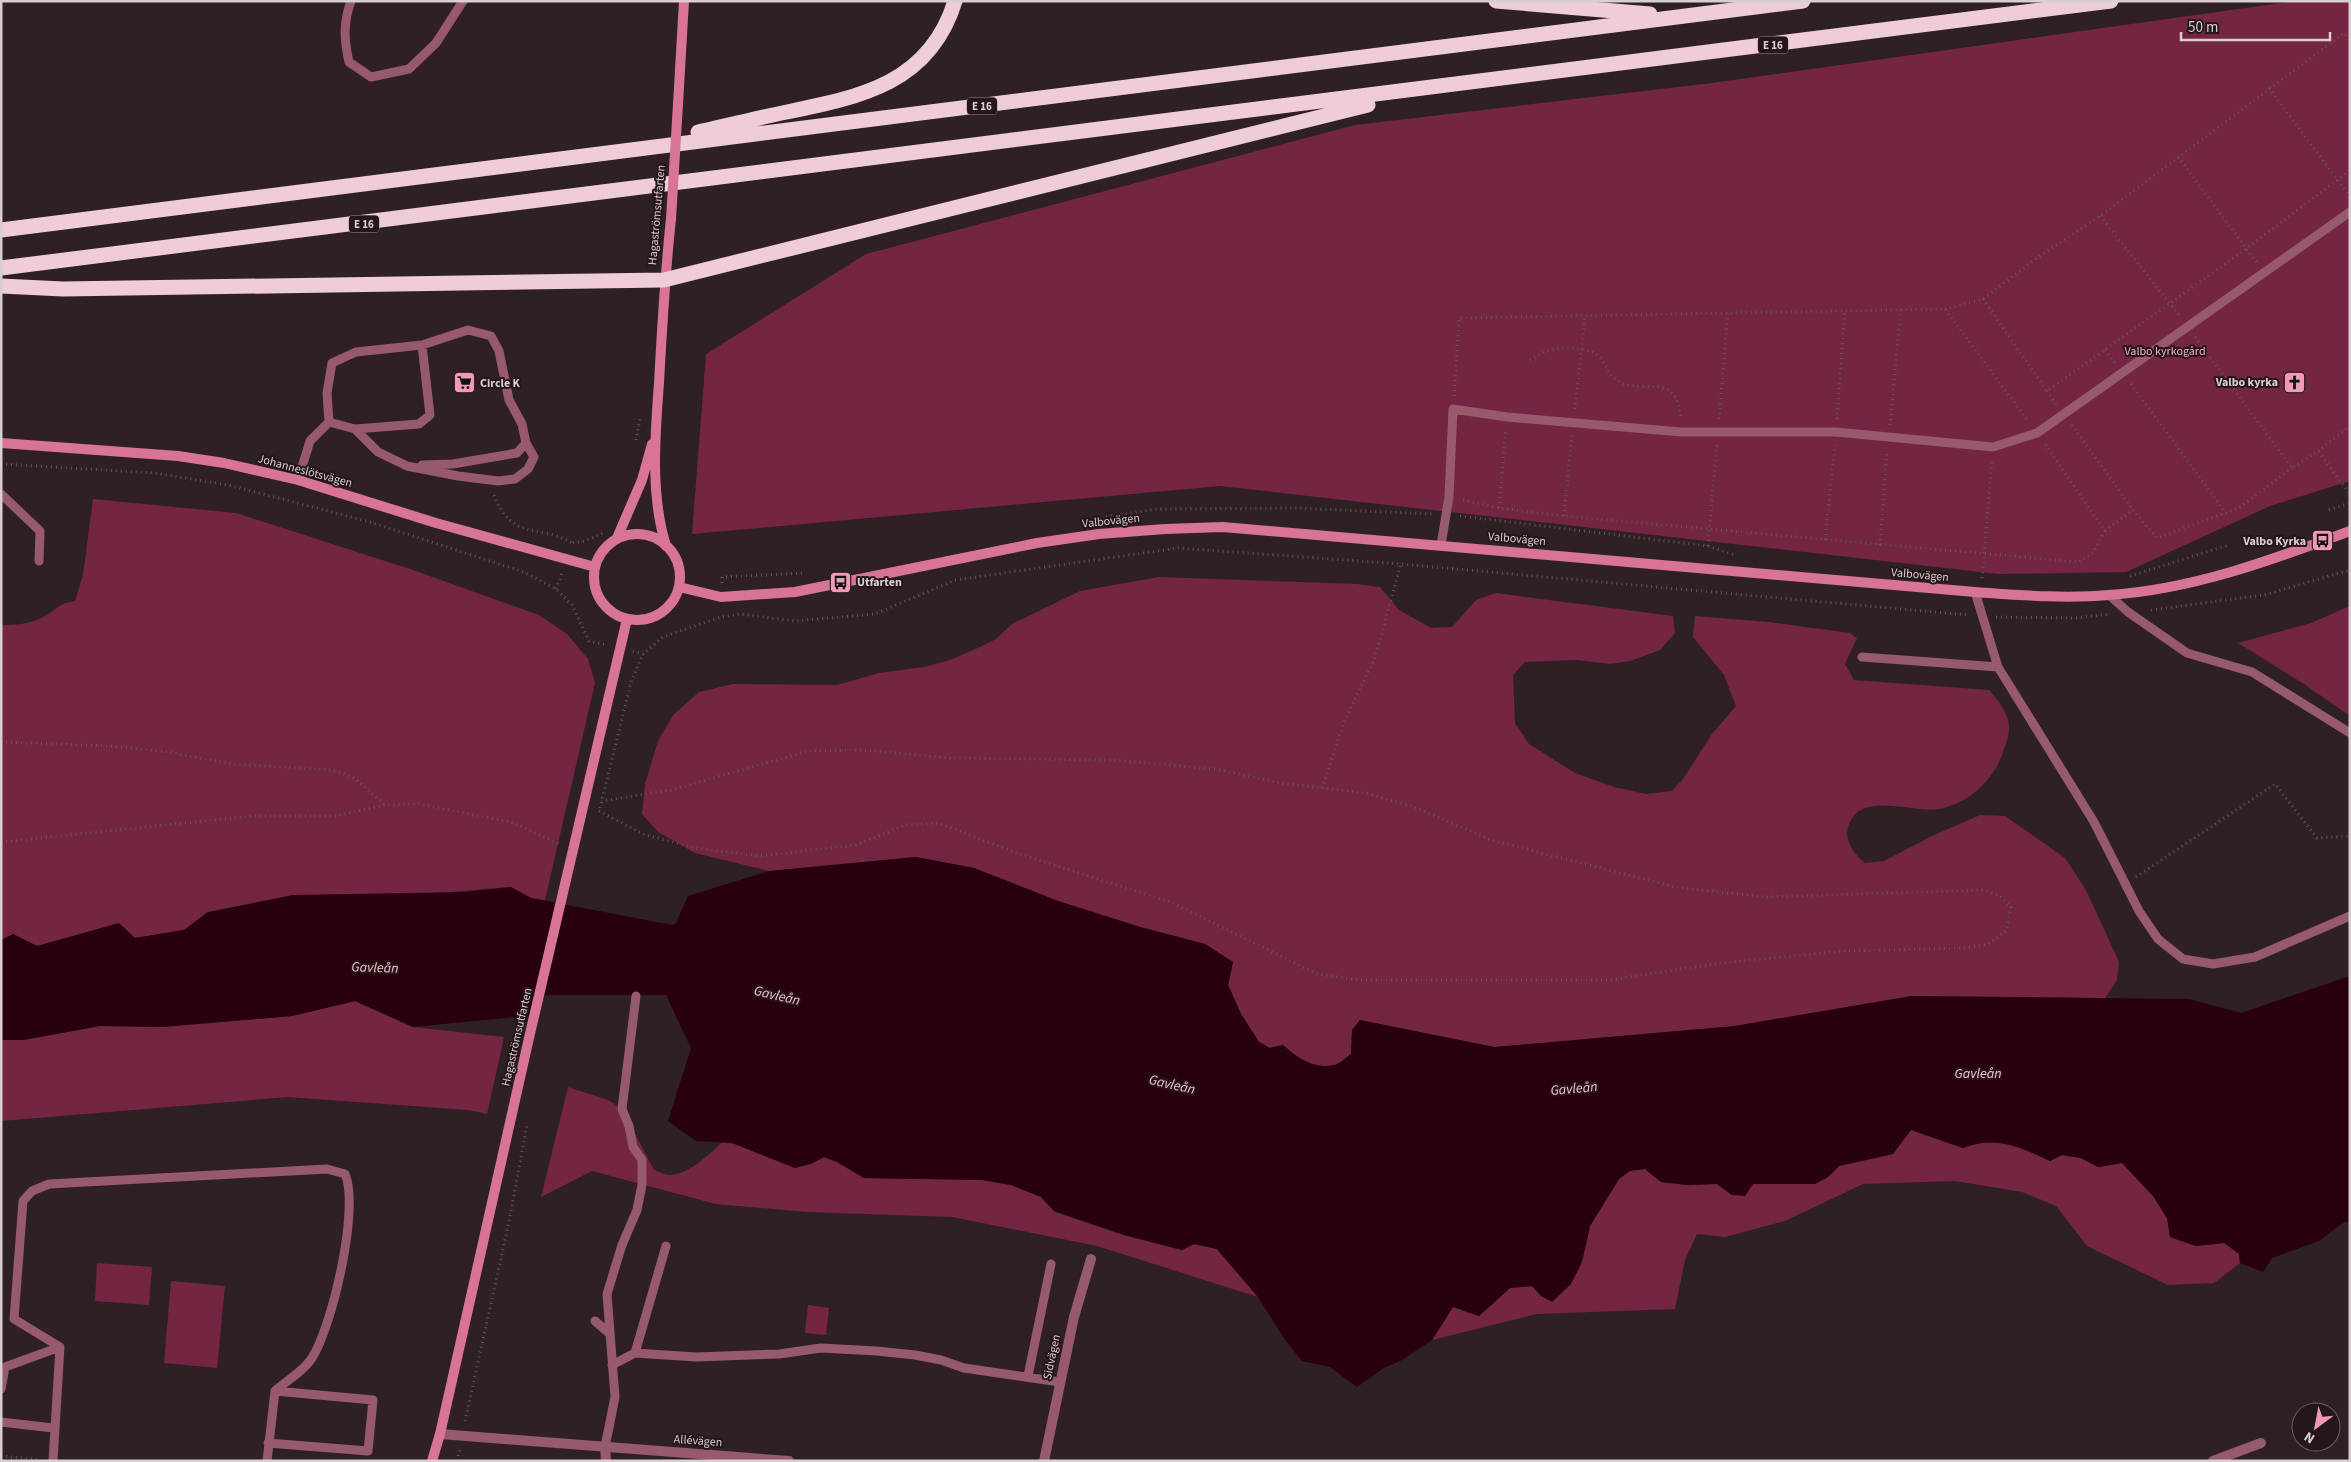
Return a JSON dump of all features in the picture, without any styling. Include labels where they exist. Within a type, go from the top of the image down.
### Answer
[{"type":"highway","points":[[611,152],[835,103],[873,91],[898,77],[921,59],[939,37],[955,1]]},
{"type":"highway","points":[[1496,1],[1681,16]]},
{"type":"highway","name":"E 16","points":[[1,230],[1803,1]]},
{"type":"highway","name":"E 16","points":[[1,268],[2111,1]]},
{"type":"highway","points":[[1,286],[63,289],[664,280],[1435,88]]},
{"type":"main road","name":"Hagaströmsutfarten","points":[[679,587],[680,572],[676,558],[666,546],[659,524],[656,490],[656,431],[664,280],[670,219],[684,1]]},
{"type":"main road","name":"Hagaströmsutfarten","points":[[595,567],[599,556],[607,546],[618,538],[642,480],[656,431]]},
{"type":"main road","name":"Johanneslötsvägen","points":[[1,443],[178,456],[224,463],[298,480],[436,523],[595,567]]},
{"type":"main road","name":"Valbovägen","points":[[679,587],[721,596],[795,592],[1038,543],[1099,534],[1165,528],[1223,526],[2036,597],[2109,596],[2176,586],[2248,566],[2350,531]]},
{"type":"main road","points":[[618,538],[630,534],[642,534],[656,538],[666,546]]},
{"type":"main road","points":[[595,567],[594,581],[597,594],[604,605],[614,614],[627,619],[640,620],[654,616],[665,609],[674,599],[679,587]]},
{"type":"main road","name":"Hagaströmsutfarten","points":[[432,1461],[440,1434],[529,1038],[562,904],[627,619]]},
{"type":"street","name":"Sidvägen","points":[[1044,1461],[1074,1317],[1091,1259]]},
{"type":"street","name":"Allévägen","points":[[440,1434],[789,1461]]},
{"type":"street","points":[[2213,1461],[2261,1444]]},
{"type":"street","points":[[605,1447],[606,1461]]},
{"type":"lane","points":[[351,1],[345,17],[344,41],[349,62],[370,76],[409,69],[436,42],[463,1]]},
{"type":"lane","points":[[1441,545],[1449,497],[1453,409],[1507,417],[1681,432],[1718,434],[1836,432],[1993,447],[2037,433],[2350,212]]},
{"type":"lane","points":[[298,480],[310,441],[329,422],[328,393],[332,362],[356,352],[422,345],[468,330],[491,336],[500,351],[510,400],[522,424],[526,443],[534,456],[528,469],[515,479],[498,481],[458,476],[406,466],[378,452],[355,429]]},
{"type":"lane","points":[[329,422],[355,429],[419,424],[430,415],[422,345]]},
{"type":"lane","points":[[406,466],[453,464],[517,453],[526,443]]},
{"type":"lane","points":[[1,494],[40,531],[39,561]]},
{"type":"lane","points":[[1975,592],[1998,667],[2094,822],[2139,911],[2158,939],[2183,959],[2213,964],[2255,957],[2350,916]]},
{"type":"lane","points":[[2109,596],[2128,612],[2187,653],[2252,672],[2350,733]]},
{"type":"lane","points":[[1862,657],[1998,667]]},
{"type":"lane","points":[[605,1447],[615,1397],[607,1294],[622,1245],[637,1210],[642,1185],[642,1160],[633,1147],[629,1126],[622,1109],[636,996]]},
{"type":"lane","points":[[60,1347],[14,1319],[23,1201],[32,1191],[49,1184],[327,1168],[345,1174],[349,1185],[348,1235],[324,1333],[311,1360],[275,1391],[267,1461]]},
{"type":"lane","points":[[635,1353],[666,1246]]},
{"type":"lane","points":[[1028,1376],[1051,1264]]},
{"type":"lane","points":[[595,1321],[609,1333]]},
{"type":"lane","points":[[1,1389],[5,1367],[60,1347]]},
{"type":"lane","points":[[53,1461],[53,1428],[60,1347]]},
{"type":"lane","points":[[612,1365],[635,1353],[696,1358],[779,1354],[821,1348],[915,1355],[941,1360],[964,1368],[1060,1382]]},
{"type":"lane","points":[[268,1443],[368,1451],[373,1400],[275,1391]]},
{"type":"lane","points":[[1,1422],[53,1428]]},
{"type":"path","points":[[1945,309],[1983,299],[2037,258],[2100,216],[2344,33],[2350,42]]},
{"type":"path","points":[[2269,88],[2350,197]]},
{"type":"path","points":[[2178,157],[2264,272]]},
{"type":"path","points":[[2046,391],[2246,248],[2350,170]]},
{"type":"path","points":[[2100,216],[2170,302],[2292,468]]},
{"type":"path","points":[[1983,299],[2046,391],[2133,510],[2157,538],[2239,508],[2292,468],[2318,452],[2350,426]]},
{"type":"path","points":[[1880,545],[1901,308]]},
{"type":"path","points":[[1825,540],[1836,432],[1845,310]]},
{"type":"path","points":[[1708,546],[1728,312]]},
{"type":"path","points":[[1564,516],[1585,315]]},
{"type":"path","points":[[1530,360],[1554,349],[1581,350],[1596,354],[1617,380],[1625,384],[1660,387],[1675,397],[1680,404],[1681,432]]},
{"type":"path","points":[[2105,350],[2226,512]]},
{"type":"path","points":[[635,447],[641,409]]},
{"type":"path","points":[[1499,508],[1507,417]]},
{"type":"path","points":[[1982,578],[1993,447]]},
{"type":"path","points":[[2318,452],[2350,494]]},
{"type":"path","points":[[1,464],[154,474],[228,484],[370,522],[524,572],[556,589],[572,605],[589,641],[643,654]]},
{"type":"path","points":[[2329,510],[2350,503]]},
{"type":"path","points":[[2105,531],[2133,510]]},
{"type":"path","points":[[572,543],[585,541],[605,532]]},
{"type":"path","points":[[597,820],[631,682],[643,654],[663,637],[708,620],[740,614],[795,621],[875,614],[954,580],[1178,548],[1401,564],[1983,616]]},
{"type":"path","points":[[1322,788],[1344,722],[1374,660],[1401,564]]},
{"type":"path","points":[[1,742],[108,746],[169,752],[230,764],[332,770],[353,777],[385,805]]},
{"type":"path","points":[[599,811],[643,834],[695,848],[759,856],[856,844],[905,825],[939,823],[1019,854],[1171,902],[1317,974],[1361,980],[1609,980],[1720,962],[1845,951],[1966,948],[1988,944],[2006,931],[2011,907],[1999,895],[1982,890],[1765,897],[1675,888],[1491,840],[1414,807],[1366,793],[1279,783],[1215,769],[1122,760],[950,758],[861,750],[808,751],[671,790],[602,801]]},
{"type":"path","points":[[2126,884],[2275,784],[2318,838],[2350,836]]},
{"type":"path","points":[[1,842],[253,816],[336,816],[385,805],[420,804],[514,824],[564,847]]},
{"type":"path","points":[[458,1461],[509,1222],[528,1120]]},
{"type":"path","points":[[1,1456],[53,1461]]},
{"type":"green space","name":"Valbo kyrkogård","points":[[2296,1],[2350,1],[2350,481],[2270,506],[2126,572],[1999,574],[1220,486],[692,534],[706,354],[866,254],[1355,125],[1712,83]]},
{"type":"green space","points":[[93,499],[236,513],[413,570],[539,615],[567,634],[588,659],[595,683],[545,900],[530,898],[511,887],[208,912],[184,930],[135,938],[37,946],[13,934],[1,940],[1,625],[30,622],[47,615],[62,605],[75,601],[83,575]]},
{"type":"green space","points":[[1159,577],[1357,584],[1380,587],[1399,610],[1431,628],[1452,627],[1476,600],[1496,593],[1673,616],[1675,633],[1660,650],[1630,661],[1610,664],[1577,660],[1525,662],[1513,675],[1515,723],[1529,744],[1575,773],[1614,787],[1646,794],[1672,791],[1683,779],[1712,734],[1736,706],[1724,675],[1693,637],[1695,616],[1768,622],[1850,633],[1857,638],[1845,664],[1854,680],[1989,690],[2006,714],[2009,732],[1995,769],[1982,786],[1964,799],[1944,808],[1919,809],[1876,806],[1863,809],[1854,816],[1848,828],[1849,843],[1854,852],[1865,863],[1884,861],[1932,836],[1980,815],[2005,816],[2065,858],[2086,890],[2119,962],[2117,980],[2105,998],[1912,996],[1735,1026],[1494,1047],[1360,1020],[1352,1030],[1351,1054],[1336,1064],[1319,1066],[1300,1058],[1283,1045],[1270,1048],[1259,1042],[1241,1014],[1228,985],[1233,962],[1205,944],[1140,927],[1058,901],[974,868],[916,857],[769,871],[695,853],[658,832],[642,814],[645,784],[658,741],[673,715],[699,692],[733,684],[837,685],[879,673],[924,667],[950,660],[980,647],[996,639],[1012,624],[1080,591]]},
{"type":"green space","points":[[2350,606],[2350,716],[2304,684],[2238,643],[2311,623]]},
{"type":"green space","points":[[355,1001],[413,1027],[504,1037],[487,1114],[468,1110],[288,1097],[1,1121],[1,1040],[23,1040],[100,1026],[162,1027],[292,1016]]},
{"type":"green space","points":[[568,1087],[608,1100],[622,1109],[654,1170],[665,1174],[683,1172],[705,1158],[722,1142],[748,1148],[772,1159],[797,1164],[810,1163],[824,1157],[837,1162],[864,1178],[982,1180],[1011,1185],[1041,1197],[1055,1212],[1124,1235],[1182,1250],[1194,1244],[1217,1249],[1258,1297],[1097,1246],[952,1217],[808,1212],[716,1204],[592,1171],[541,1197]]},
{"type":"green space","points":[[1911,1130],[1963,1148],[1986,1143],[2008,1144],[2050,1161],[2062,1155],[2081,1158],[2098,1167],[2122,1163],[2153,1196],[2167,1218],[2170,1237],[2196,1246],[2224,1243],[2239,1254],[2240,1263],[2214,1283],[2168,1285],[2087,1246],[2056,1206],[2022,1192],[1955,1181],[1863,1184],[1785,1221],[1725,1237],[1697,1234],[1685,1260],[1675,1309],[1537,1314],[1432,1340],[1453,1307],[1479,1316],[1510,1288],[1532,1286],[1541,1296],[1586,1245],[1590,1226],[1619,1179],[1629,1171],[1645,1169],[1661,1182],[1687,1185],[1717,1184],[1732,1195],[1753,1184],[1815,1184],[1828,1177],[1839,1166],[1892,1154]]},
{"type":"green space","points":[[97,1263],[152,1267],[149,1305],[95,1301]]},
{"type":"green space","points":[[171,1281],[225,1286],[217,1368],[164,1363]]},
{"type":"green space","points":[[808,1305],[829,1308],[826,1335],[805,1333]]},
{"type":"water","name":"Gavleån","points":[[916,857],[974,868],[1058,901],[1140,927],[1205,944],[1233,962],[1228,985],[1241,1014],[1259,1042],[1270,1048],[1283,1045],[1300,1058],[1319,1066],[1336,1064],[1351,1054],[1352,1030],[1360,1020],[1494,1047],[1735,1026],[1912,996],[2189,999],[2241,1013],[2350,976],[2350,1222],[2344,1222],[2319,1241],[2272,1258],[2263,1272],[2240,1263],[2239,1254],[2225,1243],[2196,1246],[2170,1237],[2167,1218],[2153,1196],[2122,1163],[2098,1167],[2081,1158],[2062,1155],[2050,1161],[2008,1144],[1986,1143],[1963,1148],[1911,1130],[1893,1154],[1839,1166],[1828,1177],[1815,1184],[1753,1184],[1745,1196],[1732,1195],[1717,1184],[1687,1185],[1661,1182],[1645,1169],[1630,1171],[1619,1179],[1590,1226],[1582,1262],[1571,1284],[1552,1302],[1541,1296],[1532,1286],[1510,1288],[1479,1316],[1453,1307],[1432,1340],[1402,1360],[1384,1368],[1357,1387],[1330,1367],[1302,1361],[1285,1340],[1258,1297],[1217,1249],[1194,1244],[1182,1250],[1124,1235],[1054,1211],[1041,1197],[1011,1185],[982,1180],[864,1178],[837,1162],[824,1157],[811,1164],[795,1168],[732,1143],[696,1141],[668,1121],[691,1048],[666,995],[542,995],[535,1015],[413,1027],[355,1001],[292,1016],[162,1027],[100,1026],[23,1040],[1,1040],[1,940],[13,934],[37,946],[119,923],[135,938],[184,930],[208,912],[293,895],[465,892],[511,887],[531,898],[672,925],[676,923],[688,896],[769,871]]},
{"type":"place","name":"Valbo kyrka","points":[[2294,382]]},
{"type":"place","name":"Circle K","points":[[464,383]]},
{"type":"place","name":"Valbo Kyrka","points":[[2322,541]]},
{"type":"place","name":"Utfarten","points":[[841,582]]}]
